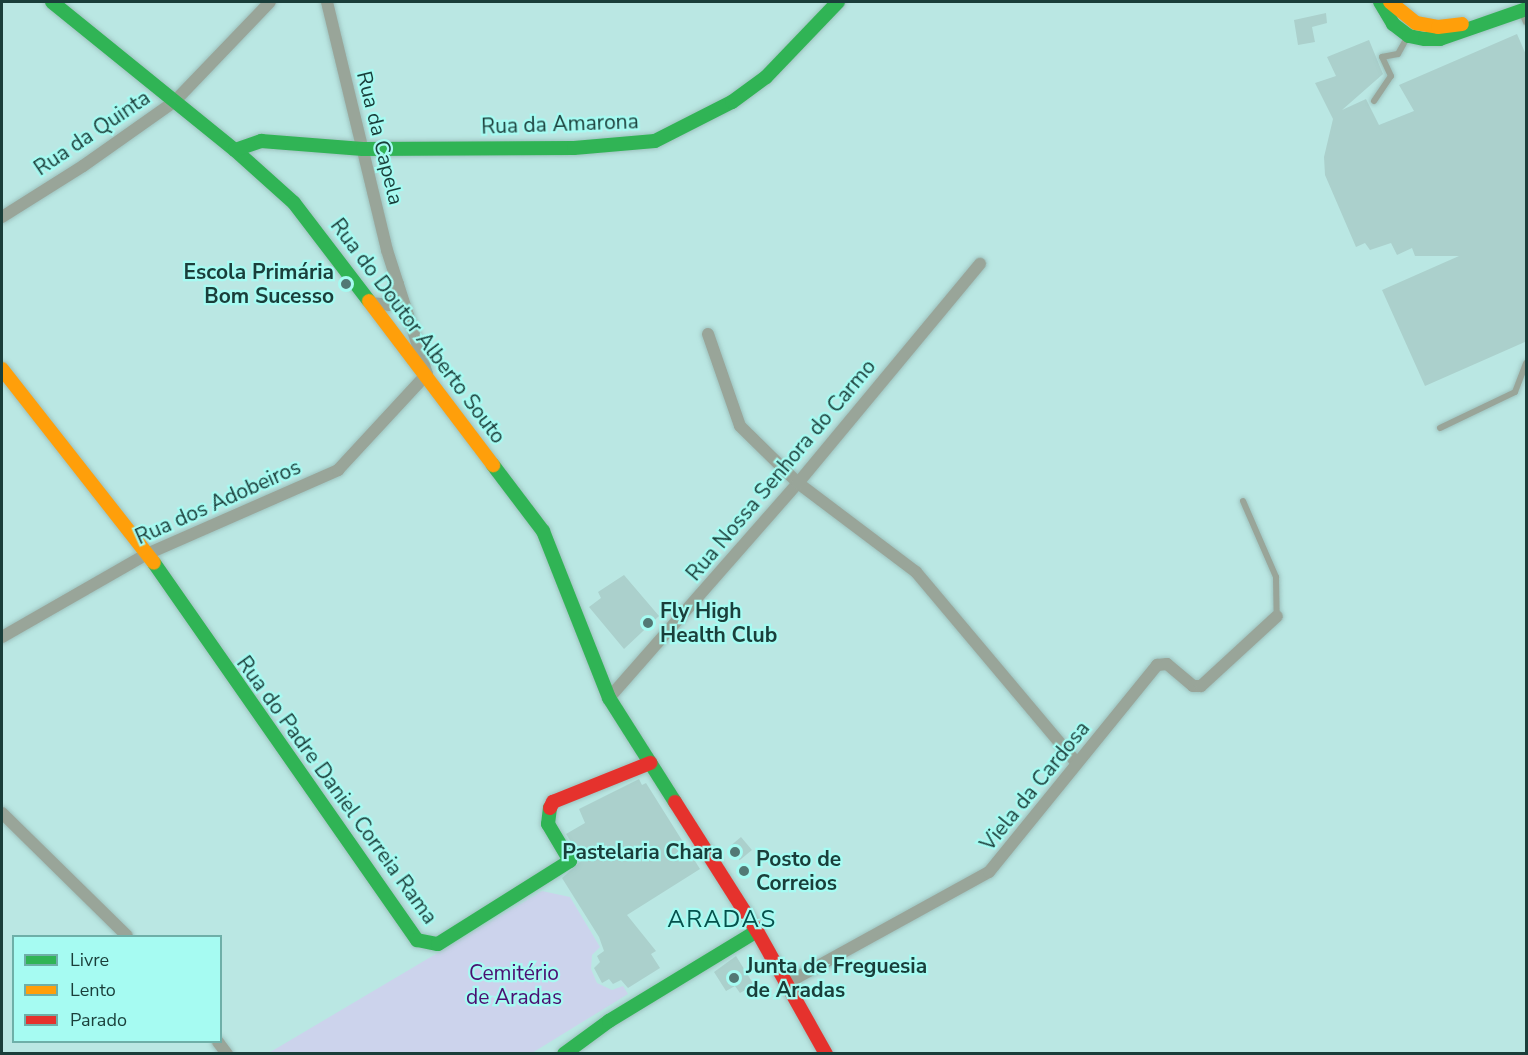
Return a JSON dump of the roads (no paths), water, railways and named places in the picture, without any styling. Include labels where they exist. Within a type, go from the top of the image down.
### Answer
[{"type":"street","name":"Rua do Doutor Alberto Souto","points":[[52,2],[235,150],[294,203],[427,374],[543,531],[609,698],[757,931],[826,1053]]},
{"type":"street","name":"Rua da Quinta","points":[[2,218],[84,166],[175,101],[270,2]]},
{"type":"street","name":"Rua da Capela","points":[[327,2],[398,284],[427,374]]},
{"type":"street","name":"Rua da Amarona","points":[[235,150],[261,141],[363,148],[574,148],[655,141],[732,102],[766,77],[838,2]]},
{"type":"street","points":[[1380,2],[1393,24],[1409,36],[1440,39],[1480,22]]},
{"type":"street","points":[[1390,2],[1416,23],[1438,27],[1525,14]]},
{"type":"street","name":"Rua Nossa Senhora do Carmo","points":[[609,698],[798,483],[980,264]]},
{"type":"street","points":[[371,303],[389,305],[398,284]]},
{"type":"street","points":[[708,334],[740,426],[798,483],[916,572],[1075,761]]},
{"type":"street","points":[[2,369],[147,554]]},
{"type":"street","name":"Rua dos Adobeiros","points":[[2,637],[147,554],[338,470],[427,374]]},
{"type":"street","name":"Rua do Padre Daniel Correia Rama","points":[[147,554],[417,940],[428,945],[438,944],[570,861],[548,824],[547,813],[553,802],[650,763]]},
{"type":"street","name":"Viela da Cardosa","points":[[787,982],[989,872],[1075,761],[1093,746],[1157,665],[1167,664],[1193,686],[1201,686],[1276,616]]},
{"type":"street","points":[[2,813],[126,935]]},
{"type":"street","points":[[564,1053],[609,1021],[757,931]]},
{"type":"lane","points":[[1374,101],[1391,76],[1382,57],[1398,54],[1416,23]]},
{"type":"lane","points":[[1440,428],[1515,392],[1527,363]]},
{"type":"lane","points":[[1243,501],[1276,577],[1276,616]]},
{"type":"place","name":"Escola Primária Bom Sucesso","points":[[346,284]]},
{"type":"place","name":"Fly High Health Club","points":[[648,623]]},
{"type":"place","name":"Pastelaria Chara","points":[[735,852]]},
{"type":"place","name":"Posto de Correios","points":[[744,871]]},
{"type":"place","name":"Junta de Freguesia de Aradas","points":[[734,978]]},
{"type":"district","name":"ARADAS","points":[[722,920]]},
{"type":"park label","name":"Cemitério de Aradas","points":[[514,985]]}]
